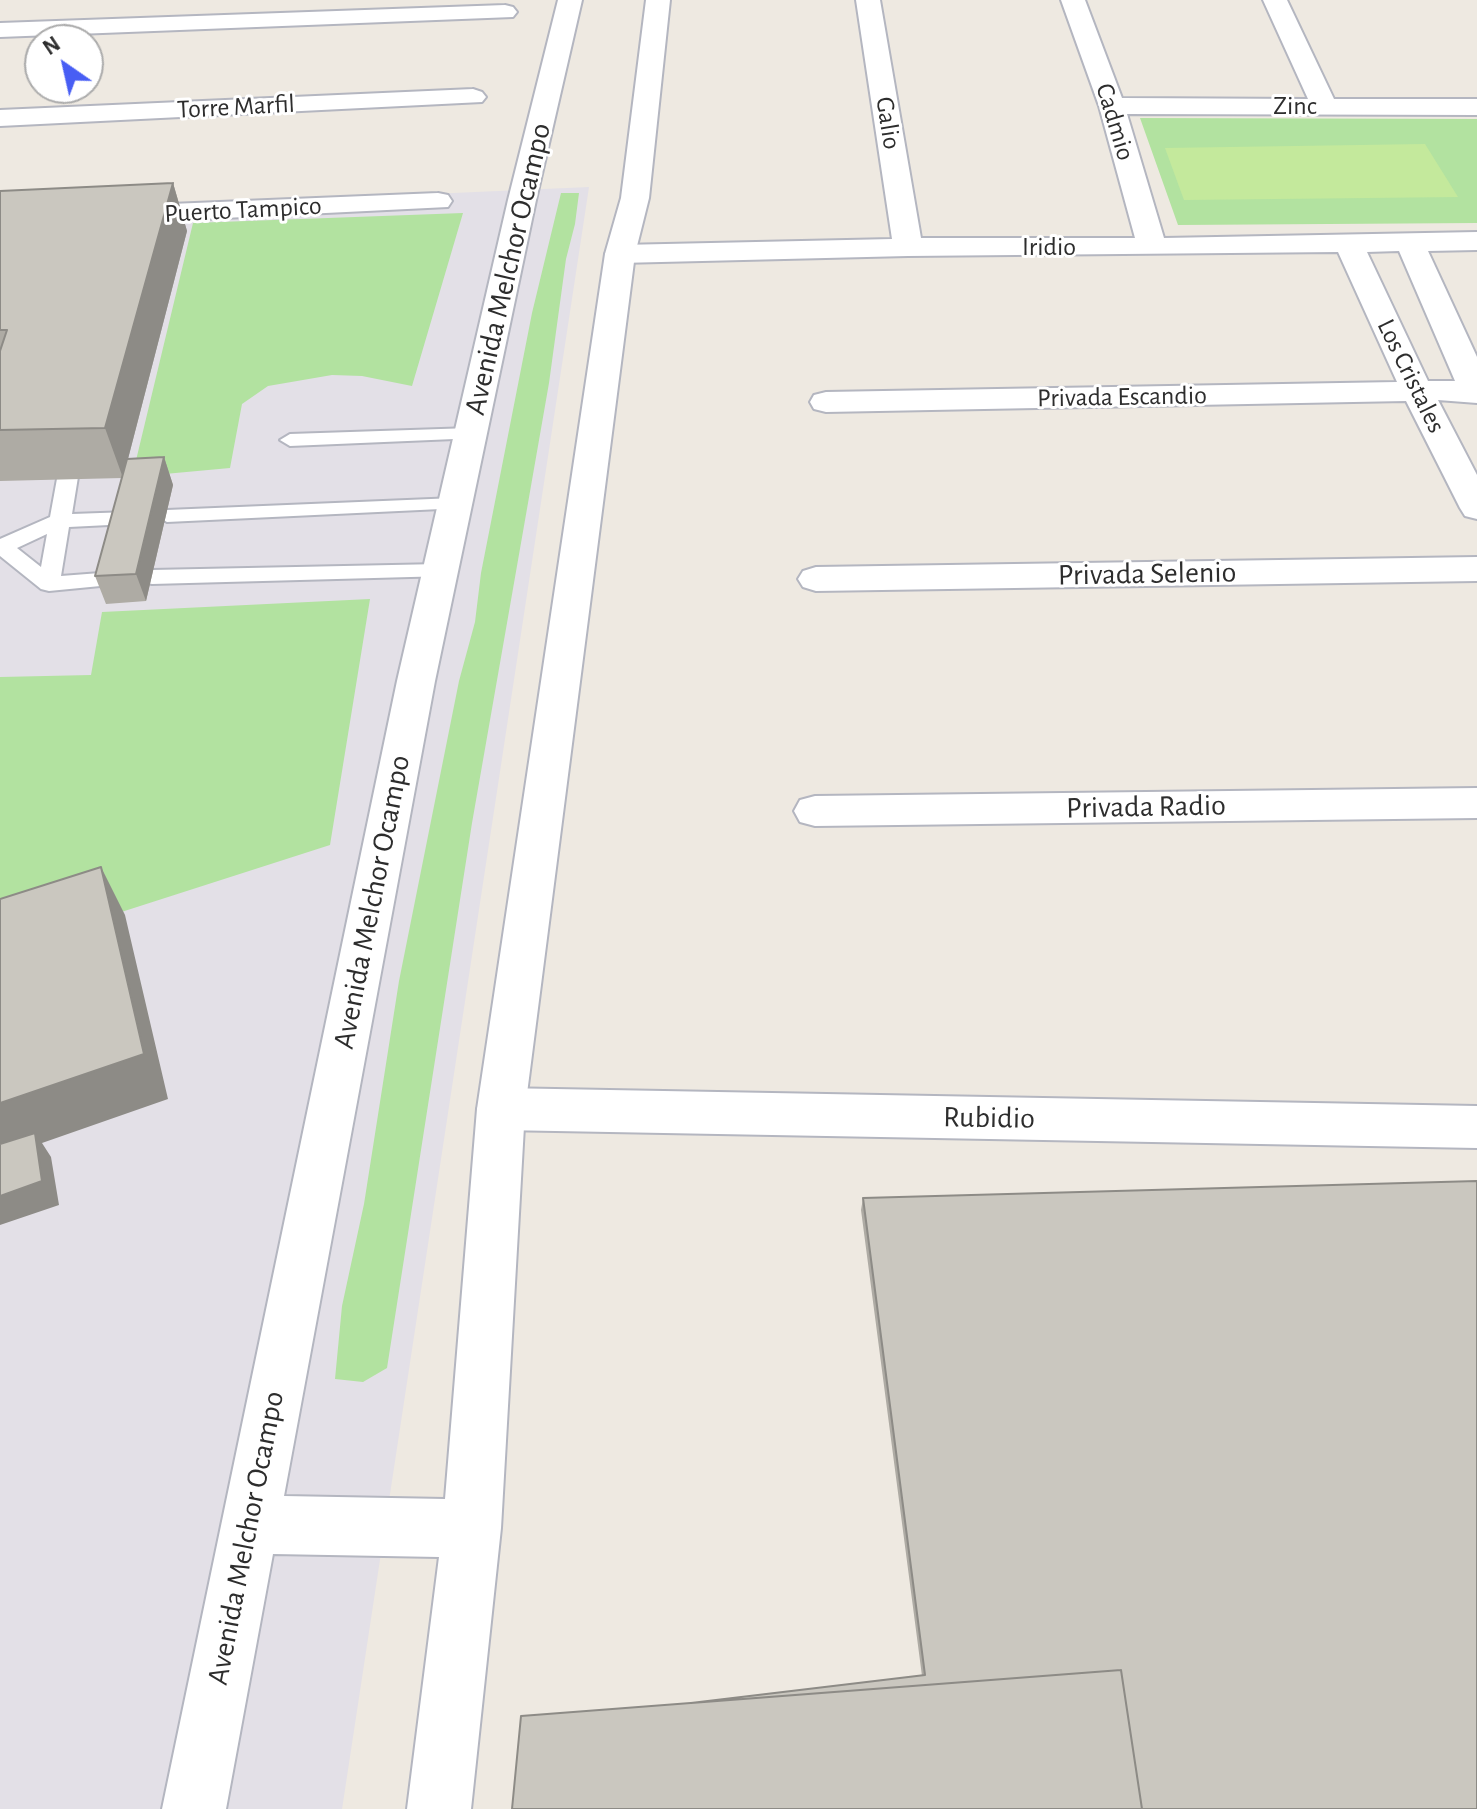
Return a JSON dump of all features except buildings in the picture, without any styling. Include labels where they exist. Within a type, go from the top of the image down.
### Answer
[{"type":"street","name":"Avenida Melchor Ocampo","points":[[194,1809],[440,571],[570,0]]},
{"type":"street","points":[[439,1809],[472,1528],[501,1109],[620,254],[635,198],[658,0]]},
{"type":"street","name":"Galio","points":[[868,0],[908,247]]},
{"type":"street","name":"Cadmio","points":[[1073,0],[1112,106],[1152,247]]},
{"type":"street","points":[[1275,0],[1324,106]]},
{"type":"street","points":[[0,30],[505,12]]},
{"type":"street","name":"Torre Marfil","points":[[0,118],[473,97]]},
{"type":"street","name":"Zinc","points":[[1112,106],[1477,107]]},
{"type":"street","name":"Puerto Tampico","points":[[0,220],[438,201]]},
{"type":"street","name":"Iridio","points":[[620,254],[908,247],[1152,247],[1477,241]]},
{"type":"street","name":"Los Cristales","points":[[1410,242],[1476,391]]},
{"type":"street","name":"Los Cristales","points":[[1348,243],[1417,391],[1477,508]]},
{"type":"street","name":"Privada Escandio","points":[[826,402],[1476,391]]},
{"type":"street","name":"Privada Selenio","points":[[816,579],[1477,569]]},
{"type":"street","name":"Privada Radio","points":[[815,811],[1477,803]]},
{"type":"street","name":"Rubidio","points":[[501,1109],[1477,1127]]},
{"type":"street","points":[[248,1525],[472,1528]]},
{"type":"lane","points":[[49,584],[76,427]]},
{"type":"lane","points":[[290,440],[471,434]]},
{"type":"lane","points":[[167,516],[455,504]]},
{"type":"lane","points":[[113,579],[49,584],[1,547],[59,521],[129,518]]},
{"type":"lane","points":[[152,577],[440,571]]},
{"type":"shaded area","points":[[589,187],[342,1809],[0,1809],[0,213]]},
{"type":"green space","points":[[1140,118],[1477,119],[1477,223],[1178,225]]},
{"type":"green space","points":[[1425,144],[1458,197],[1184,200],[1165,148]]},
{"type":"green space","points":[[561,193],[579,193],[575,224],[566,259],[549,383],[472,823],[387,1368],[363,1382],[335,1379],[342,1306],[364,1204],[399,981],[459,681],[475,622],[481,573],[532,313]]},
{"type":"green space","points":[[463,213],[412,386],[362,376],[332,375],[268,386],[242,404],[230,468],[132,477],[193,223]]},
{"type":"green space","points":[[370,599],[330,845],[0,951],[0,677],[91,675],[102,612]]}]
